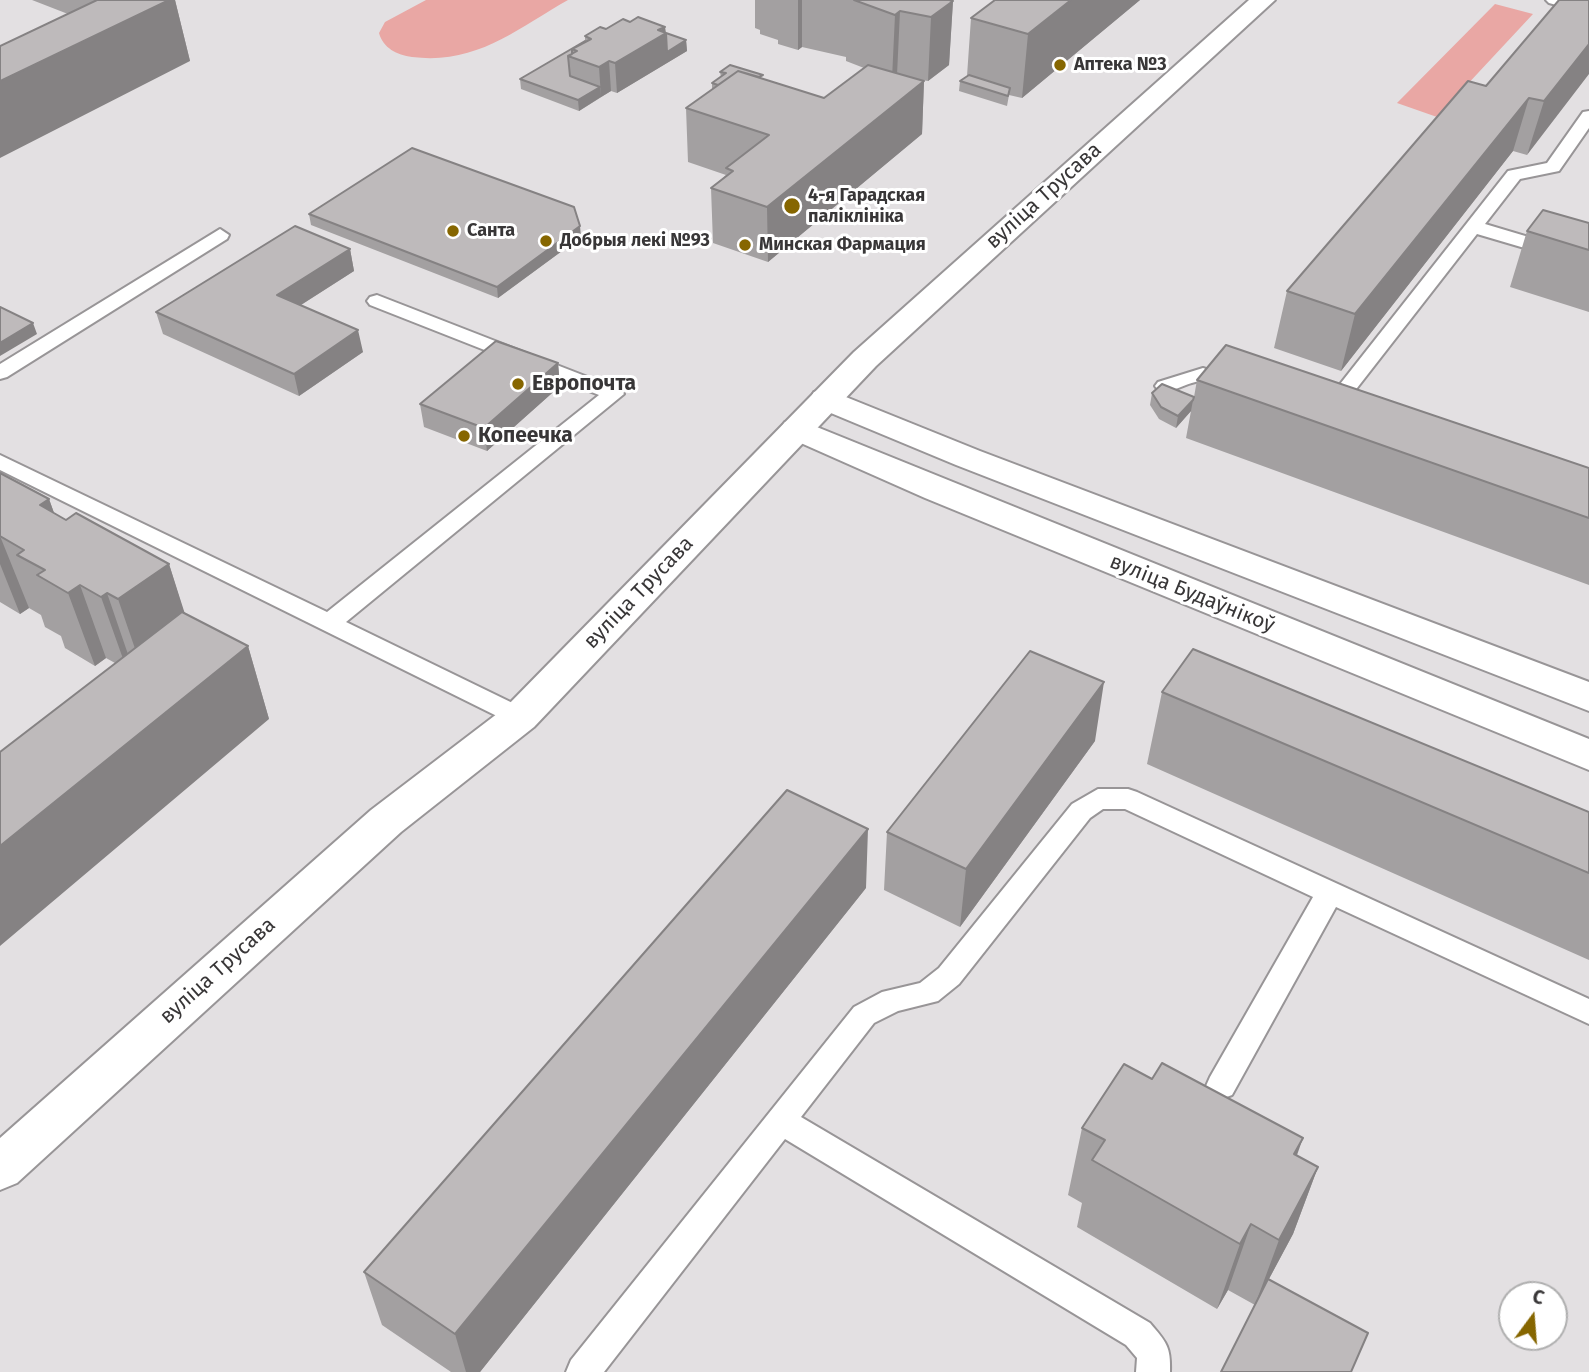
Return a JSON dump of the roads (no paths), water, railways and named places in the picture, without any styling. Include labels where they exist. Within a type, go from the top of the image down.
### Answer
[{"type":"street","name":"вуліца Трусава","points":[[0,1168],[386,821],[520,718],[864,359],[1263,0]]},
{"type":"street","points":[[826,399],[981,463],[1589,697]]},
{"type":"street","name":"вуліца Будаўнікоў","points":[[797,429],[937,490],[1589,755]]},
{"type":"lane","points":[[1554,0],[1589,9]]},
{"type":"lane","points":[[1326,416],[1514,175],[1553,167],[1589,116]]},
{"type":"lane","points":[[1474,227],[1589,261]]},
{"type":"lane","points":[[0,373],[220,235]]},
{"type":"lane","points":[[328,624],[614,394],[377,302]]},
{"type":"lane","points":[[1165,386],[1203,374],[1252,390]]},
{"type":"lane","points":[[0,462],[520,718]]},
{"type":"lane","points":[[583,1372],[864,1015],[892,1000],[928,993],[949,976],[1081,811],[1098,799],[1128,799],[1589,1012]]},
{"type":"lane","points":[[1222,1086],[1329,894]]},
{"type":"lane","points":[[779,1121],[1138,1334],[1154,1353],[1153,1372]]},
{"type":"place","name":"Аптека №3","points":[[1060,65]]},
{"type":"place","name":"4-я Гарадская паліклініка","points":[[792,206]]},
{"type":"place","name":"Санта","points":[[453,231]]},
{"type":"place","name":"Добрыя лекі №93","points":[[546,241]]},
{"type":"place","name":"Минская Фармация","points":[[745,245]]},
{"type":"place","name":"Европочта","points":[[518,384]]},
{"type":"place","name":"Копеечка","points":[[464,436]]}]
